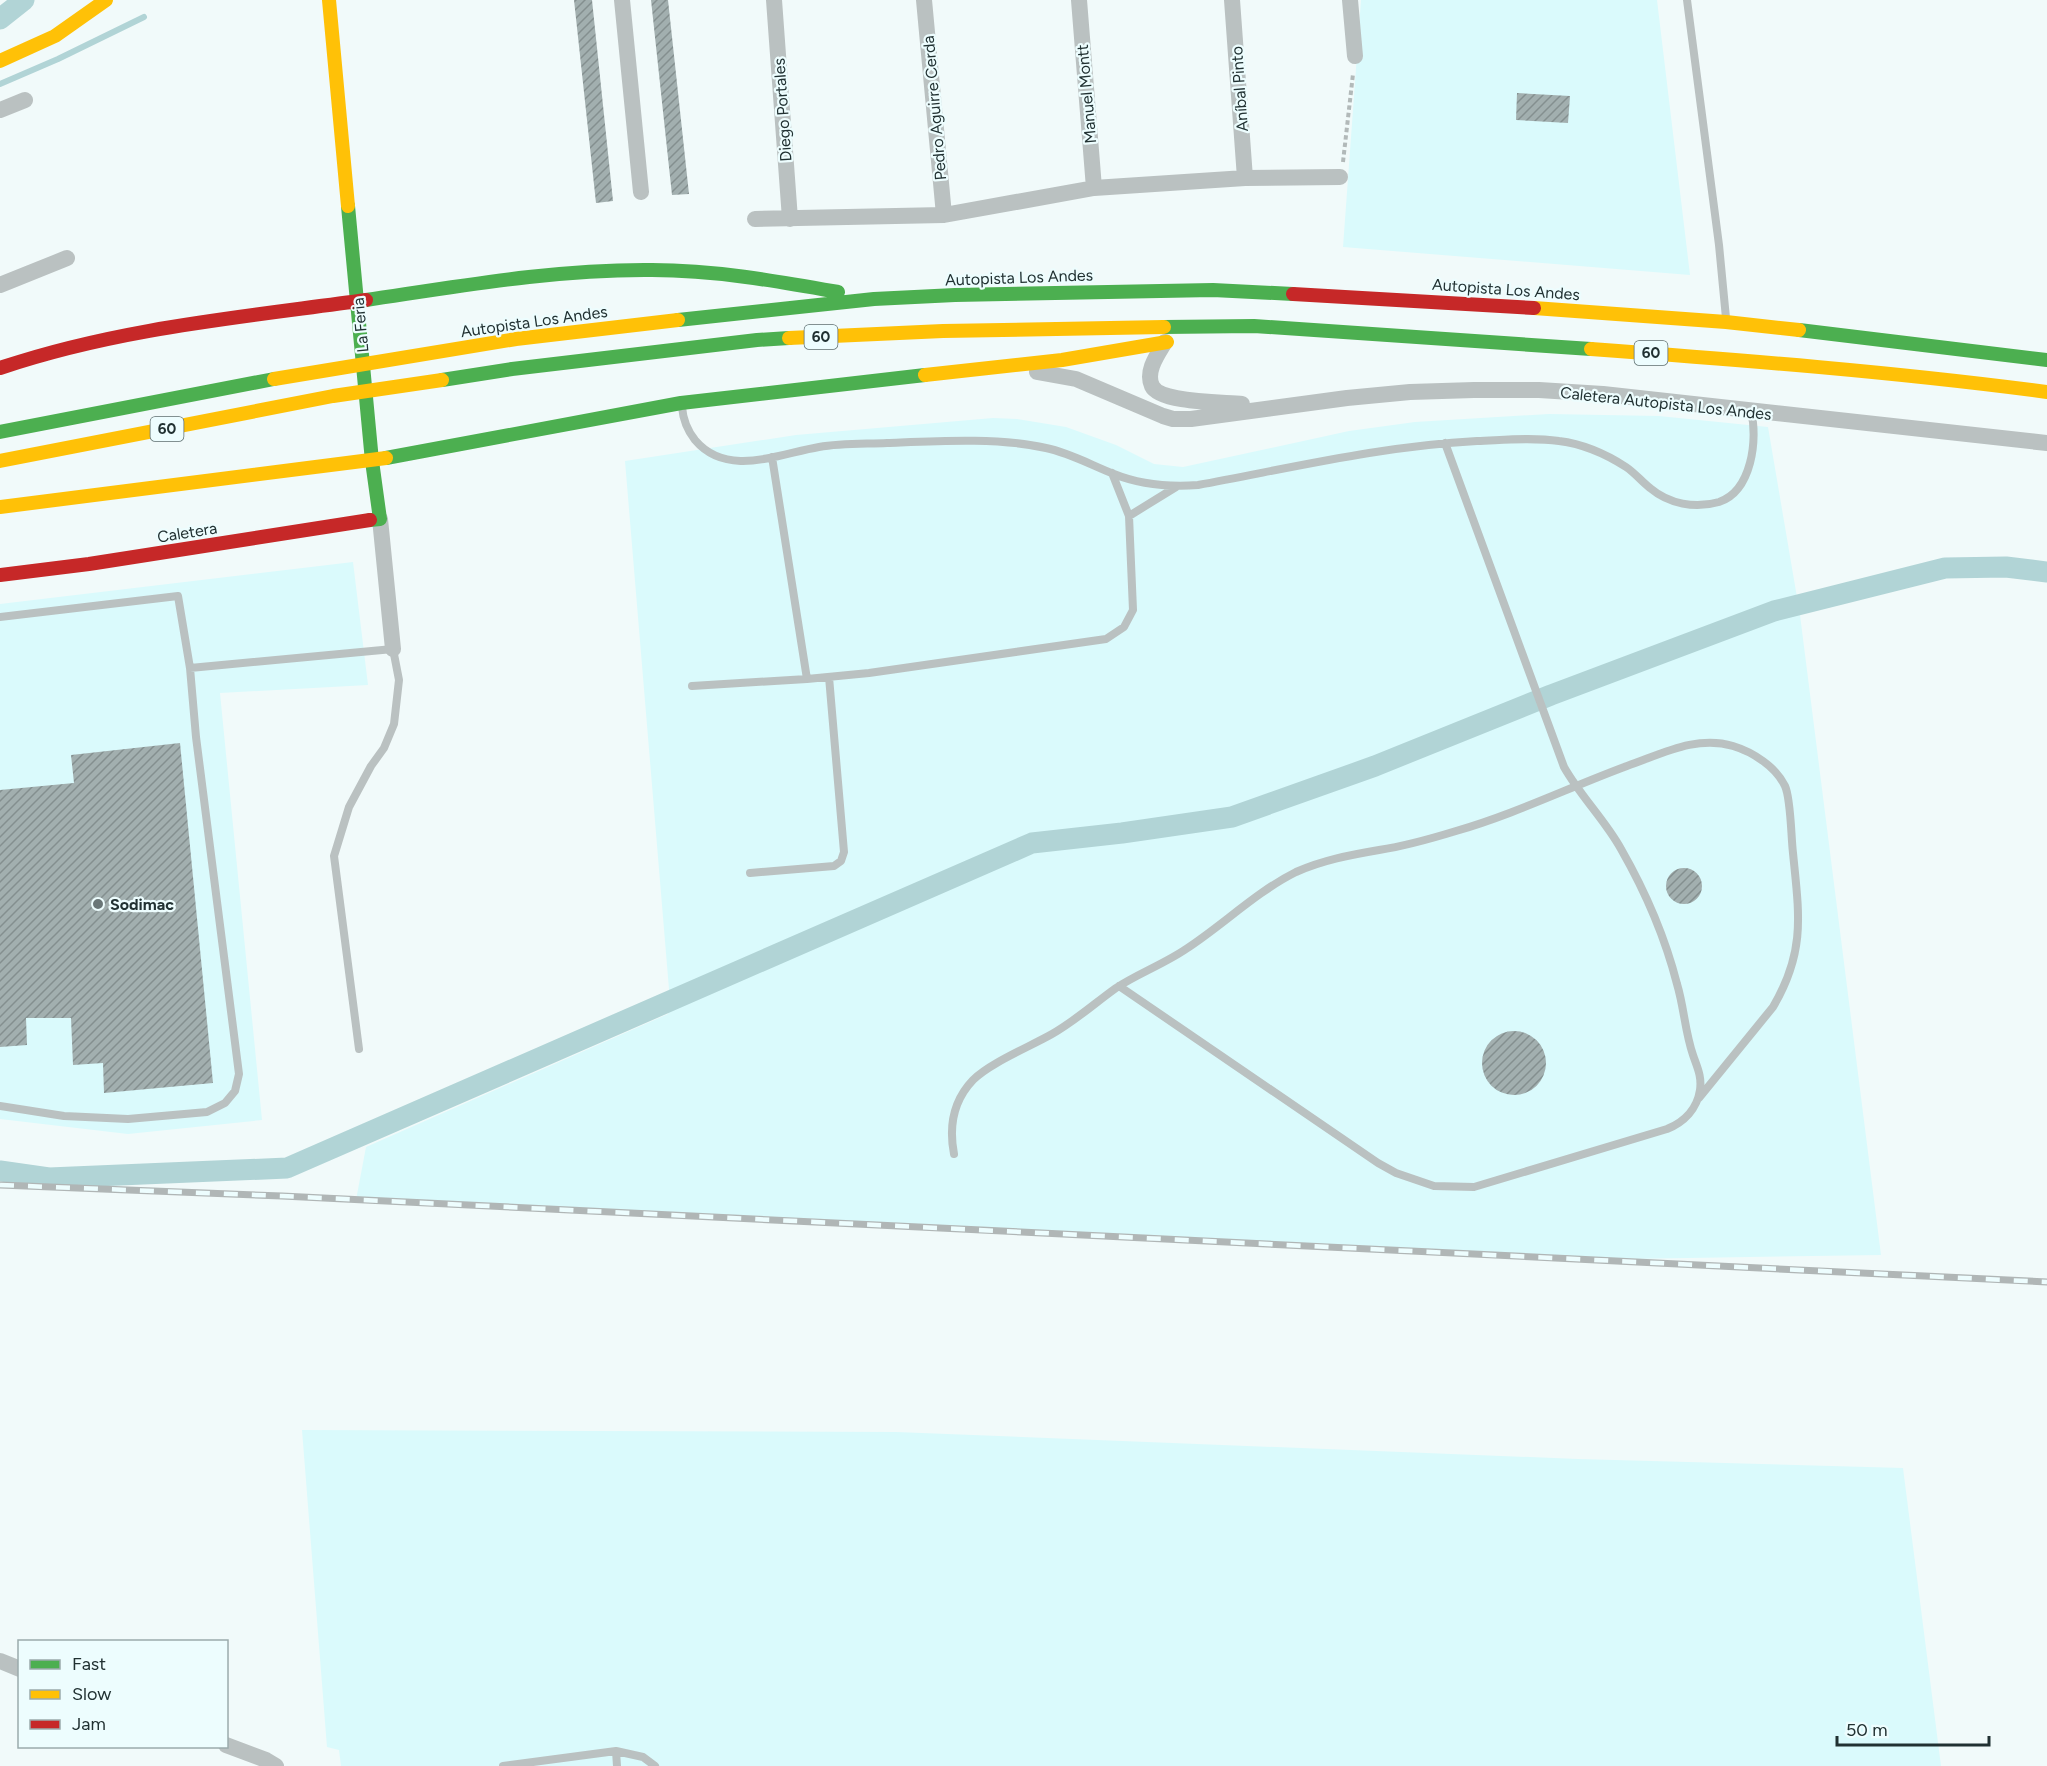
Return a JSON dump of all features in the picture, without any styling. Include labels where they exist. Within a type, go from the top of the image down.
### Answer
[{"type":"main road","points":[[0,61],[55,36],[106,0]]},
{"type":"main road","name":"La Feria","points":[[328,0],[372,461],[380,519]]},
{"type":"main road","points":[[0,368],[47,352],[125,334],[541,275],[591,271],[642,269],[734,275],[874,299]]},
{"type":"main road","name":"Autopista Los Andes","points":[[0,432],[321,370],[645,322],[874,299],[1036,293],[1213,290],[1437,301],[1726,322],[1903,341],[2047,360]]},
{"type":"main road","points":[[0,507],[372,461],[681,403],[1062,360],[1254,326]]},
{"type":"main road","name":"60","points":[[0,461],[333,396],[512,369],[757,340],[943,331],[1254,326],[1741,360],[1964,381],[2047,392]]},
{"type":"main road","name":"Caletera","points":[[0,575],[89,564],[380,519]]},
{"type":"street","points":[[622,0],[641,192]]},
{"type":"street","name":"Diego Portales","points":[[774,0],[790,219]]},
{"type":"street","name":"Pedro Aguirre Cerda","points":[[924,0],[944,215]]},
{"type":"street","name":"Manuel Montt","points":[[1079,0],[1094,188]]},
{"type":"street","name":"Aníbal Pinto","points":[[1232,0],[1245,178]]},
{"type":"street","points":[[1350,0],[1355,56]]},
{"type":"street","points":[[0,110],[25,100]]},
{"type":"street","points":[[755,219],[944,215],[1094,188],[1245,178],[1340,177]]},
{"type":"street","points":[[0,285],[67,258]]},
{"type":"street","name":"Caletera Autopista Los Andes","points":[[1165,342],[1152,364],[1150,379],[1152,387],[1157,391],[1192,400],[1285,406]]},
{"type":"street","name":"Caletera Autopista Los Andes","points":[[1007,367],[1076,379],[1173,419],[1191,419],[1410,392],[1539,390],[1603,394],[2047,443]]},
{"type":"street","name":"La Feria","points":[[380,519],[393,649]]},
{"type":"street","points":[[0,1661],[18,1668]]},
{"type":"street","points":[[228,1746],[276,1766]]},
{"type":"lane","points":[[1687,0],[1719,245],[1726,322]]},
{"type":"lane","points":[[681,403],[682,415],[692,436],[709,453],[739,462],[821,446],[966,442],[1020,444],[1070,454],[1112,473],[1155,485],[1176,487],[1198,485],[1372,452],[1445,443],[1548,440],[1583,446],[1599,452],[1621,464],[1661,496],[1672,501],[1698,506],[1727,499],[1746,474],[1754,444],[1751,411]]},
{"type":"lane","points":[[1445,443],[1556,748],[1575,785],[1604,821],[1621,849],[1655,920],[1677,982],[1693,1056],[1700,1073],[1700,1091],[1697,1101]]},
{"type":"lane","points":[[772,457],[807,680]]},
{"type":"lane","points":[[692,686],[807,680],[1083,643],[1113,636],[1124,627],[1129,619],[1134,601],[1129,516],[1112,473]]},
{"type":"lane","points":[[1129,516],[1176,487]]},
{"type":"lane","points":[[0,617],[178,596],[190,668],[196,736],[239,1074],[235,1091],[225,1103],[207,1112],[128,1119],[64,1116],[0,1106]]},
{"type":"lane","points":[[190,668],[393,649],[399,680],[394,724],[384,748],[370,766],[349,807],[334,856],[359,1048]]},
{"type":"lane","points":[[750,873],[834,866],[841,861],[844,852],[829,677]]},
{"type":"lane","points":[[954,1154],[951,1135],[954,1115],[958,1103],[972,1081],[992,1066],[1055,1032],[1119,986],[1213,932],[1258,896],[1295,873],[1335,857],[1418,842],[1459,830],[1686,745],[1716,742],[1744,750],[1768,766],[1787,788],[1799,920],[1794,959],[1773,1007],[1685,1119],[1667,1129],[1474,1187],[1434,1186],[1415,1181],[1378,1164],[1119,986]]},
{"type":"lane","points":[[503,1766],[616,1751],[643,1756],[655,1766]]},
{"type":"lane","points":[[616,1751],[617,1766]]},
{"type":"path","points":[[1340,177],[1346,152],[1355,56]]},
{"type":"shaded area","points":[[1361,0],[1657,0],[1690,275],[1343,247]]},
{"type":"shaded area","points":[[1549,414],[1659,416],[1768,427],[1800,615],[1881,1255],[1626,1259],[356,1200],[366,1147],[668,1014],[670,1001],[625,461],[796,435],[993,418],[1017,419],[1066,427],[1116,445],[1154,464],[1183,467],[1349,431],[1415,422]]},
{"type":"shaded area","points":[[353,562],[368,685],[220,693],[262,1120],[128,1134],[0,1119],[0,604]]},
{"type":"shaded area","points":[[302,1430],[896,1432],[1578,1459],[1903,1468],[1941,1766],[341,1766],[339,1750],[327,1747]]},
{"type":"building","points":[[574,0],[592,0],[613,201],[596,203]]},
{"type":"building","points":[[651,0],[668,0],[689,194],[672,195]]},
{"type":"building","points":[[1517,93],[1570,96],[1568,123],[1516,120]]},
{"type":"building","name":"Sodimac","points":[[180,743],[213,1083],[104,1093],[103,1063],[73,1065],[71,1018],[26,1018],[27,1045],[0,1047],[0,790],[74,783],[71,755]]},
{"type":"building","points":[[1684,868],[1697,873],[1702,886],[1697,899],[1684,904],[1671,899],[1666,886],[1671,873]]},
{"type":"building","points":[[1514,1031],[1532,1037],[1540,1045],[1546,1063],[1540,1081],[1532,1089],[1514,1095],[1496,1089],[1488,1081],[1482,1063],[1488,1045],[1496,1037]]},
{"type":"waterway","points":[[0,19],[24,0]]},
{"type":"waterway","points":[[0,84],[58,59],[144,17]]},
{"type":"waterway","points":[[0,1171],[49,1178],[287,1168],[1032,843],[1232,817],[1375,766],[1551,695],[1774,611],[1945,568],[2006,567],[2047,572]]},
{"type":"railway","points":[[0,1185],[282,1196],[2047,1282]]},
{"type":"traffic: fast","points":[[348,206],[372,461],[380,519],[370,520]]},
{"type":"traffic: fast","points":[[366,300],[509,279],[616,270],[676,270],[722,274],[838,292]]},
{"type":"traffic: fast","points":[[678,320],[874,299],[955,295],[1213,290],[1293,294]]},
{"type":"traffic: fast","points":[[1164,327],[1254,326],[1591,349]]},
{"type":"traffic: fast","points":[[1799,330],[2047,360]]},
{"type":"traffic: fast","points":[[442,380],[512,369],[789,338]]},
{"type":"traffic: fast","points":[[386,458],[681,403],[925,375]]},
{"type":"traffic: fast","points":[[0,432],[274,379]]},
{"type":"traffic: slow","points":[[0,61],[55,36],[106,0]]},
{"type":"traffic: slow","points":[[329,0],[348,206]]},
{"type":"traffic: slow","points":[[1534,308],[1726,322],[1799,330]]},
{"type":"traffic: slow","points":[[274,379],[516,339],[678,320]]},
{"type":"traffic: slow","points":[[789,338],[943,331],[1164,327]]},
{"type":"traffic: slow","points":[[925,375],[1062,360],[1167,342]]},
{"type":"traffic: slow","points":[[1591,349],[1762,362],[2047,392]]},
{"type":"traffic: slow","points":[[0,461],[333,396],[442,380]]},
{"type":"traffic: slow","points":[[0,507],[386,458]]},
{"type":"traffic: jam","points":[[1293,294],[1534,308]]},
{"type":"traffic: jam","points":[[0,368],[45,354],[135,333],[227,318],[366,300]]},
{"type":"traffic: jam","points":[[0,575],[89,564],[370,520]]},
{"type":"place","name":"Sodimac","points":[[98,904]]}]
